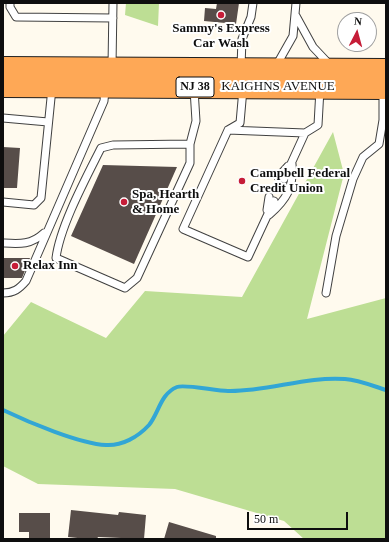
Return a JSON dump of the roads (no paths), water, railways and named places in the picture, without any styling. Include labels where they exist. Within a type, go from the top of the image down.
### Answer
[{"type":"highway","points":[[3,52],[53,77]]},
{"type":"highway","name":"KAIGHNS AVENUE","points":[[3,68],[53,77],[242,78],[320,88],[385,82]]},
{"type":"highway","name":"KAIGHNS AVENUE","points":[[109,77],[194,87],[242,78],[274,69],[334,69],[385,82]]},
{"type":"highway","name":"KAIGHNS AVENUE","points":[[3,86],[53,77]]},
{"type":"lane","points":[[10,3],[10,8],[16,17],[113,18]]},
{"type":"lane","points":[[3,293],[11,293],[18,290],[26,282],[46,232],[104,101],[109,77],[113,3]]},
{"type":"lane","points":[[253,3],[251,17],[242,39],[240,123],[228,130],[183,229],[248,257],[266,218],[272,199]]},
{"type":"lane","points":[[274,69],[293,36],[296,3]]},
{"type":"lane","points":[[296,16],[313,47],[334,69]]},
{"type":"lane","points":[[3,202],[34,205],[41,198],[53,77]]},
{"type":"lane","points":[[326,293],[336,236],[354,180],[363,157],[379,144],[385,121],[385,82]]},
{"type":"lane","points":[[190,144],[113,145],[101,148],[87,174],[58,243],[56,258],[125,288],[137,278],[190,163],[190,144],[196,121],[194,87]]},
{"type":"lane","points":[[228,130],[305,133],[318,125],[320,88]]},
{"type":"lane","points":[[3,118],[48,122]]},
{"type":"lane","points":[[281,178],[292,162],[305,133]]},
{"type":"lane","points":[[266,218],[283,202],[293,179],[292,162]]},
{"type":"lane","points":[[3,243],[26,244],[36,240],[46,232]]},
{"type":"waterway","points":[[3,410],[69,437],[95,444],[112,445],[129,440],[145,429],[149,425],[167,394],[171,390],[181,386],[223,391],[243,391],[316,380],[345,379],[366,383],[386,390]]},
{"type":"place","name":"Sammy's Express Car Wash","points":[[221,15]]},
{"type":"place","name":"Campbell Federal Credit Union","points":[[242,181]]},
{"type":"place","name":"Spa, Hearth & Home","points":[[124,202]]},
{"type":"place","name":"Relax Inn","points":[[15,266]]}]
